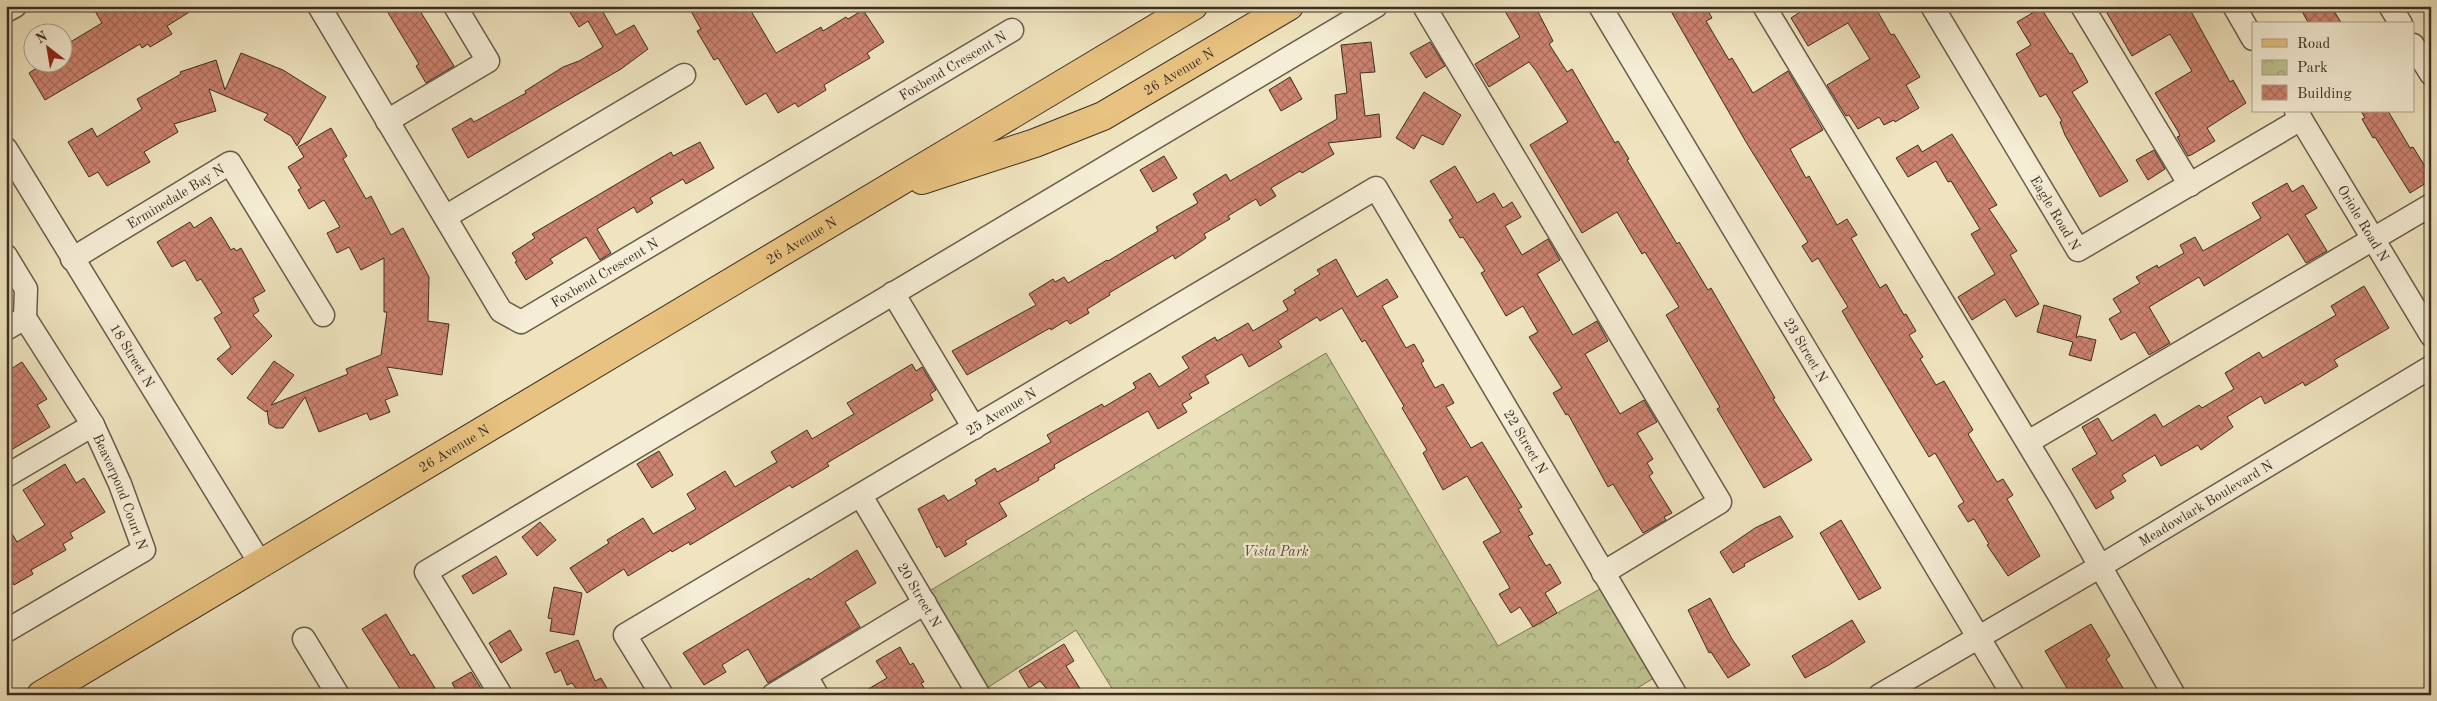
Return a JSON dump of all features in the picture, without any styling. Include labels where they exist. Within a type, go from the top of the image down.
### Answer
[{"type":"main road","name":"26 Avenue N","points":[[41,695],[1194,6]]},
{"type":"main road","points":[[1240,36],[1271,6]]},
{"type":"main road","name":"26 Avenue N","points":[[867,200],[1035,143],[1103,116],[1289,6]]},
{"type":"street","points":[[6,11],[15,6]]},
{"type":"street","name":"Foxbend Crescent N","points":[[319,6],[501,311],[521,322],[1012,30]]},
{"type":"street","points":[[387,121],[488,61],[455,6]]},
{"type":"street","points":[[501,695],[426,572],[1376,6]]},
{"type":"street","points":[[1424,6],[1720,502],[1602,573]]},
{"type":"street","name":"23 Street N","points":[[1600,6],[2013,695]]},
{"type":"street","points":[[1764,6],[2028,442],[2174,695]]},
{"type":"street","name":"Eagle Road N","points":[[1932,6],[2078,250],[2190,185],[2299,115]]},
{"type":"street","points":[[2082,6],[2190,185]]},
{"type":"street","points":[[2234,6],[2252,37]]},
{"type":"street","points":[[2390,6],[2400,22]]},
{"type":"street","points":[[2414,46],[2431,74]]},
{"type":"street","points":[[445,217],[684,74]]},
{"type":"street","name":"Oriole Road N","points":[[2299,115],[2431,335]]},
{"type":"street","name":"18 Street N","points":[[6,149],[260,563]]},
{"type":"street","name":"Erminedale Bay N","points":[[72,258],[230,163],[323,315]]},
{"type":"street","name":"22 Street N","points":[[1376,188],[1602,573],[1676,695]]},
{"type":"street","name":"25 Avenue N","points":[[662,695],[625,636],[1376,188]]},
{"type":"street","points":[[2028,442],[2431,205]]},
{"type":"street","points":[[6,256],[26,289],[16,323]]},
{"type":"street","points":[[893,293],[974,428]]},
{"type":"street","name":"Beaverpond Court N","points":[[6,631],[144,550],[120,484],[93,425],[16,323]]},
{"type":"street","name":"Meadowlark Boulevard N","points":[[1880,695],[2099,567],[2431,367]]},
{"type":"street","points":[[6,476],[93,425]]},
{"type":"street","name":"20 Street N","points":[[861,496],[979,695]]},
{"type":"street","points":[[773,695],[811,685],[925,604]]},
{"type":"street","points":[[304,639],[338,695]]},
{"type":"green space","name":"Vista Park","points":[[1326,353],[1498,646],[1609,584],[1662,673],[1626,695],[1116,695],[1076,630],[978,694],[921,596]]},
{"type":"building","points":[[104,6],[199,6],[167,26],[172,34],[150,47],[148,44],[142,48],[140,44],[45,100],[29,73],[72,72],[72,41],[102,23],[95,11]]},
{"type":"building","points":[[384,6],[417,6],[454,66],[426,83],[416,66],[419,64]]},
{"type":"building","points":[[566,6],[613,6],[603,12],[616,35],[634,25],[648,49],[621,69],[468,158],[452,129],[471,118],[474,122],[526,93],[525,91],[563,67],[579,61],[603,47],[588,21],[579,27]]},
{"type":"building","points":[[688,6],[748,6],[776,53],[821,27],[823,31],[846,17],[848,19],[863,10],[884,42],[867,53],[870,58],[824,85],[826,90],[798,107],[795,103],[778,113],[766,93],[746,105],[718,58],[714,60],[697,31],[701,29]]},
{"type":"building","points":[[1502,6],[1535,6],[1553,41],[1549,44],[1567,72],[1572,69],[1615,143],[1618,141],[1629,159],[1627,160],[1677,244],[1679,242],[1708,290],[1711,288],[1775,398],[1773,399],[1812,460],[1764,488],[1717,409],[1720,407],[1666,315],[1679,307],[1645,252],[1642,254],[1617,212],[1582,233],[1530,145],[1568,122],[1536,71],[1529,62],[1489,87],[1475,64],[1520,37]]},
{"type":"building","points":[[1668,6],[1705,6],[1712,18],[1706,21],[1729,60],[1732,58],[1753,93],[1788,71],[1823,130],[1790,149],[1806,178],[1809,176],[1837,225],[1847,219],[1857,235],[1851,238],[1880,288],[1886,284],[1904,315],[1906,314],[1916,331],[1909,335],[1923,357],[1920,359],[1936,385],[1944,381],[1973,430],[1968,434],[1997,482],[2003,479],[2013,495],[2007,499],[2040,556],[2008,576],[1987,545],[1989,544],[1974,519],[1968,522],[1958,506],[1964,502],[1935,453],[1929,457],[1860,342],[1842,311],[1848,307],[1818,258],[1812,262],[1802,246],[1808,242],[1746,142]]},
{"type":"building","points":[[1809,6],[1877,6],[1875,7],[1891,35],[1894,34],[1920,77],[1906,85],[1919,108],[1895,122],[1894,120],[1884,125],[1879,117],[1858,129],[1849,115],[1846,116],[1827,85],[1870,59],[1848,23],[1808,46],[1791,18]]},
{"type":"building","points":[[2119,6],[2188,6],[2230,82],[2233,80],[2246,103],[2207,128],[2215,141],[2188,156],[2177,137],[2180,136],[2179,133],[2155,93],[2192,71],[2170,34],[2132,56],[2107,13]]},
{"type":"building","points":[[2299,6],[2331,6],[2341,22],[2308,22]]},
{"type":"building","points":[[2041,8],[2070,54],[2072,53],[2088,82],[2072,92],[2128,181],[2100,197],[2065,135],[2060,122],[2062,121],[2046,94],[2040,97],[2016,54],[2031,45],[2017,22]]},
{"type":"building","points":[[1371,42],[1375,72],[1360,73],[1365,116],[1379,114],[1381,137],[1328,143],[1334,154],[1302,173],[1300,171],[1271,188],[1276,196],[1260,206],[1256,199],[1228,216],[1230,219],[1204,234],[1206,238],[1175,259],[1173,255],[1109,293],[1110,295],[1087,309],[1089,313],[1070,324],[1067,320],[1051,330],[1050,328],[967,375],[952,351],[1036,305],[1029,294],[1053,279],[1055,282],[1064,277],[1068,283],[1108,261],[1158,231],[1156,227],[1198,203],[1193,194],[1226,174],[1230,181],[1337,119],[1335,95],[1347,93],[1341,45]]},
{"type":"building","points":[[1430,42],[1445,66],[1426,78],[1410,53]]},
{"type":"building","points":[[241,53],[283,70],[326,97],[297,146],[291,136],[264,120],[268,114],[209,89],[216,111],[174,124],[178,132],[144,152],[150,162],[107,186],[98,172],[89,177],[68,142],[92,128],[97,137],[142,109],[137,99],[181,74],[180,72],[216,60],[225,90]]},
{"type":"building","points":[[1290,77],[1302,99],[1281,111],[1269,90]]},
{"type":"building","points":[[1424,92],[1461,115],[1443,145],[1422,135],[1414,149],[1396,138]]},
{"type":"building","points":[[2362,112],[2389,112],[2410,148],[2413,147],[2431,176],[2431,180],[2410,193],[2375,137],[2373,138],[2362,119],[2365,118]]},
{"type":"building","points":[[331,128],[347,156],[343,159],[366,199],[371,196],[391,235],[403,228],[429,277],[428,321],[449,324],[442,375],[387,367],[398,395],[385,400],[390,412],[370,420],[367,413],[319,432],[305,397],[283,428],[276,428],[269,424],[267,410],[266,412],[247,398],[274,361],[294,375],[271,405],[348,374],[346,369],[381,355],[387,312],[384,312],[384,258],[361,270],[349,247],[337,253],[327,233],[340,227],[324,200],[309,209],[298,190],[301,188],[288,167],[304,157],[298,147]]},
{"type":"building","points":[[1952,134],[1997,205],[1989,209],[2017,251],[2010,255],[2039,304],[2016,317],[2005,299],[1972,320],[1958,297],[1995,274],[1971,234],[1980,229],[1951,181],[1948,182],[1936,161],[1908,177],[1896,158],[1918,145],[1922,152]]},
{"type":"building","points":[[700,142],[714,168],[686,184],[683,179],[650,198],[653,203],[637,213],[634,207],[597,229],[611,253],[600,260],[586,237],[550,259],[553,263],[526,280],[512,253],[535,238],[532,234],[671,152],[673,156]]},
{"type":"building","points":[[2154,150],[2165,169],[2148,180],[2136,160]]},
{"type":"building","points":[[1164,156],[1177,178],[1153,192],[1140,170]]},
{"type":"building","points":[[1455,166],[1477,203],[1494,193],[1503,208],[1512,202],[1521,217],[1505,226],[1522,255],[1548,239],[1560,260],[1537,274],[1573,335],[1597,321],[1608,341],[1585,354],[1620,414],[1644,400],[1657,422],[1637,433],[1653,459],[1647,463],[1653,473],[1649,476],[1672,513],[1664,517],[1666,520],[1643,533],[1613,484],[1608,487],[1568,414],[1566,415],[1553,393],[1562,388],[1529,337],[1538,332],[1523,306],[1506,316],[1481,273],[1485,271],[1463,237],[1460,238],[1449,220],[1453,218],[1430,181]]},
{"type":"building","points":[[2287,183],[2292,192],[2303,185],[2317,208],[2305,215],[2327,251],[2306,263],[2288,234],[2204,286],[2199,277],[2149,307],[2170,343],[2149,355],[2135,332],[2121,340],[2109,319],[2121,312],[2113,299],[2140,283],[2136,277],[2157,265],[2158,268],[2184,253],[2180,245],[2195,237],[2203,251],[2261,218],[2252,203]]},
{"type":"building","points":[[211,217],[231,250],[234,248],[236,251],[241,248],[265,291],[253,298],[259,311],[253,315],[272,336],[232,375],[217,359],[231,347],[214,318],[222,313],[201,279],[197,281],[185,260],[172,267],[157,242],[190,222],[194,228]]},
{"type":"building","points":[[1336,259],[1357,297],[1387,279],[1398,297],[1382,306],[1406,348],[1414,344],[1424,361],[1421,363],[1435,388],[1443,384],[1454,403],[1446,407],[1471,448],[1482,442],[1522,507],[1518,509],[1533,534],[1528,536],[1546,566],[1550,564],[1561,583],[1545,593],[1557,613],[1533,627],[1520,607],[1511,613],[1499,594],[1510,588],[1483,542],[1501,532],[1467,476],[1443,490],[1423,453],[1427,450],[1402,408],[1404,406],[1365,340],[1362,342],[1342,308],[1320,321],[1317,317],[1278,341],[1282,347],[1249,367],[1242,354],[1205,376],[1209,383],[1189,394],[1192,398],[1182,404],[1187,412],[1158,429],[1148,411],[1054,465],[1055,468],[1038,478],[1039,480],[999,503],[1007,516],[965,541],[967,544],[945,557],[939,546],[937,548],[918,509],[944,495],[948,501],[977,484],[975,480],[995,468],[997,472],[1051,442],[1047,435],[1102,404],[1104,407],[1136,388],[1133,383],[1150,373],[1159,387],[1189,368],[1182,357],[1215,337],[1217,341],[1248,323],[1253,331],[1288,310],[1283,301],[1296,293],[1294,290],[1320,274],[1317,270]]},
{"type":"building","points":[[2364,286],[2389,328],[2334,360],[2338,366],[2305,386],[2303,382],[2265,404],[2261,396],[2227,417],[2233,427],[2201,450],[2198,445],[2161,466],[2155,455],[2122,475],[2126,481],[2110,491],[2114,498],[2096,509],[2072,469],[2097,454],[2082,427],[2098,418],[2112,441],[2155,414],[2163,427],[2199,405],[2202,408],[2234,389],[2225,373],[2259,352],[2263,358],[2336,315],[2331,306]]},
{"type":"building","points":[[2044,305],[2081,316],[2076,338],[2079,336],[2096,340],[2091,361],[2069,355],[2073,342],[2037,332]]},
{"type":"building","points":[[22,362],[47,399],[37,405],[50,427],[6,453],[6,372]]},
{"type":"building","points":[[912,364],[916,371],[922,367],[936,390],[930,394],[933,400],[827,463],[829,466],[792,488],[790,485],[690,545],[689,542],[672,552],[671,550],[628,576],[624,569],[587,593],[570,568],[609,543],[607,540],[643,518],[653,534],[696,509],[687,494],[725,471],[735,487],[777,462],[771,452],[807,430],[812,439],[854,414],[847,403]]},
{"type":"building","points":[[659,451],[673,475],[652,488],[637,464]]},
{"type":"building","points":[[65,464],[76,483],[84,478],[105,512],[70,533],[73,538],[63,544],[66,550],[31,570],[33,574],[14,585],[11,579],[6,582],[6,524],[17,542],[45,525],[23,490]]},
{"type":"building","points":[[1780,516],[1793,537],[1744,564],[1745,566],[1733,573],[1720,552],[1755,528]]},
{"type":"building","points":[[1841,520],[1881,588],[1859,600],[1820,533]]},
{"type":"building","points":[[540,522],[556,540],[537,556],[522,537]]},
{"type":"building","points":[[857,550],[876,583],[845,602],[860,627],[768,683],[748,649],[722,665],[726,672],[704,685],[683,653],[809,578],[810,580]]},
{"type":"building","points":[[496,556],[507,574],[473,594],[462,576]]},
{"type":"building","points":[[554,587],[582,593],[574,635],[550,631],[552,619],[548,618]]},
{"type":"building","points":[[1710,598],[1732,639],[1750,665],[1728,678],[1711,652],[1709,653],[1688,610]]},
{"type":"building","points":[[386,614],[411,656],[414,654],[435,688],[423,695],[404,695],[362,629]]},
{"type":"building","points":[[1852,620],[1865,642],[1805,678],[1792,656]]},
{"type":"building","points":[[2091,624],[2110,656],[2106,659],[2127,695],[2071,695],[2045,651]]},
{"type":"building","points":[[510,630],[522,650],[501,663],[489,643]]},
{"type":"building","points":[[578,640],[595,681],[601,678],[611,695],[572,695],[578,691],[572,683],[567,685],[561,670],[555,673],[546,653]]},
{"type":"building","points":[[1064,644],[1074,661],[1066,666],[1084,695],[1052,695],[1040,681],[1029,688],[1019,671]]},
{"type":"building","points":[[900,647],[910,665],[913,663],[924,682],[921,683],[928,695],[858,695],[887,678],[876,661]]},
{"type":"building","points":[[471,672],[485,695],[459,695],[452,683]]}]
